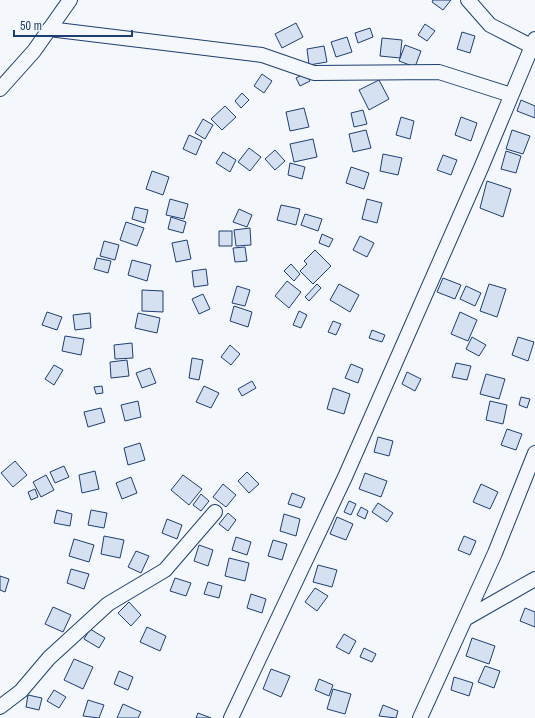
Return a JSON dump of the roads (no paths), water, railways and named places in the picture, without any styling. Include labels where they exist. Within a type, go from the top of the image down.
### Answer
[{"type":"street","points":[[0,89],[34,51],[70,0]]},
{"type":"street","points":[[231,718],[345,477],[481,168],[510,95],[534,45],[490,25],[468,0]]},
{"type":"street","points":[[49,29],[262,55],[314,73],[439,72],[510,95]]},
{"type":"street","points":[[420,718],[495,553],[535,453]]},
{"type":"street","points":[[0,707],[21,691],[49,658],[108,604],[165,570],[215,512]]},
{"type":"street","points":[[465,619],[535,579]]}]
